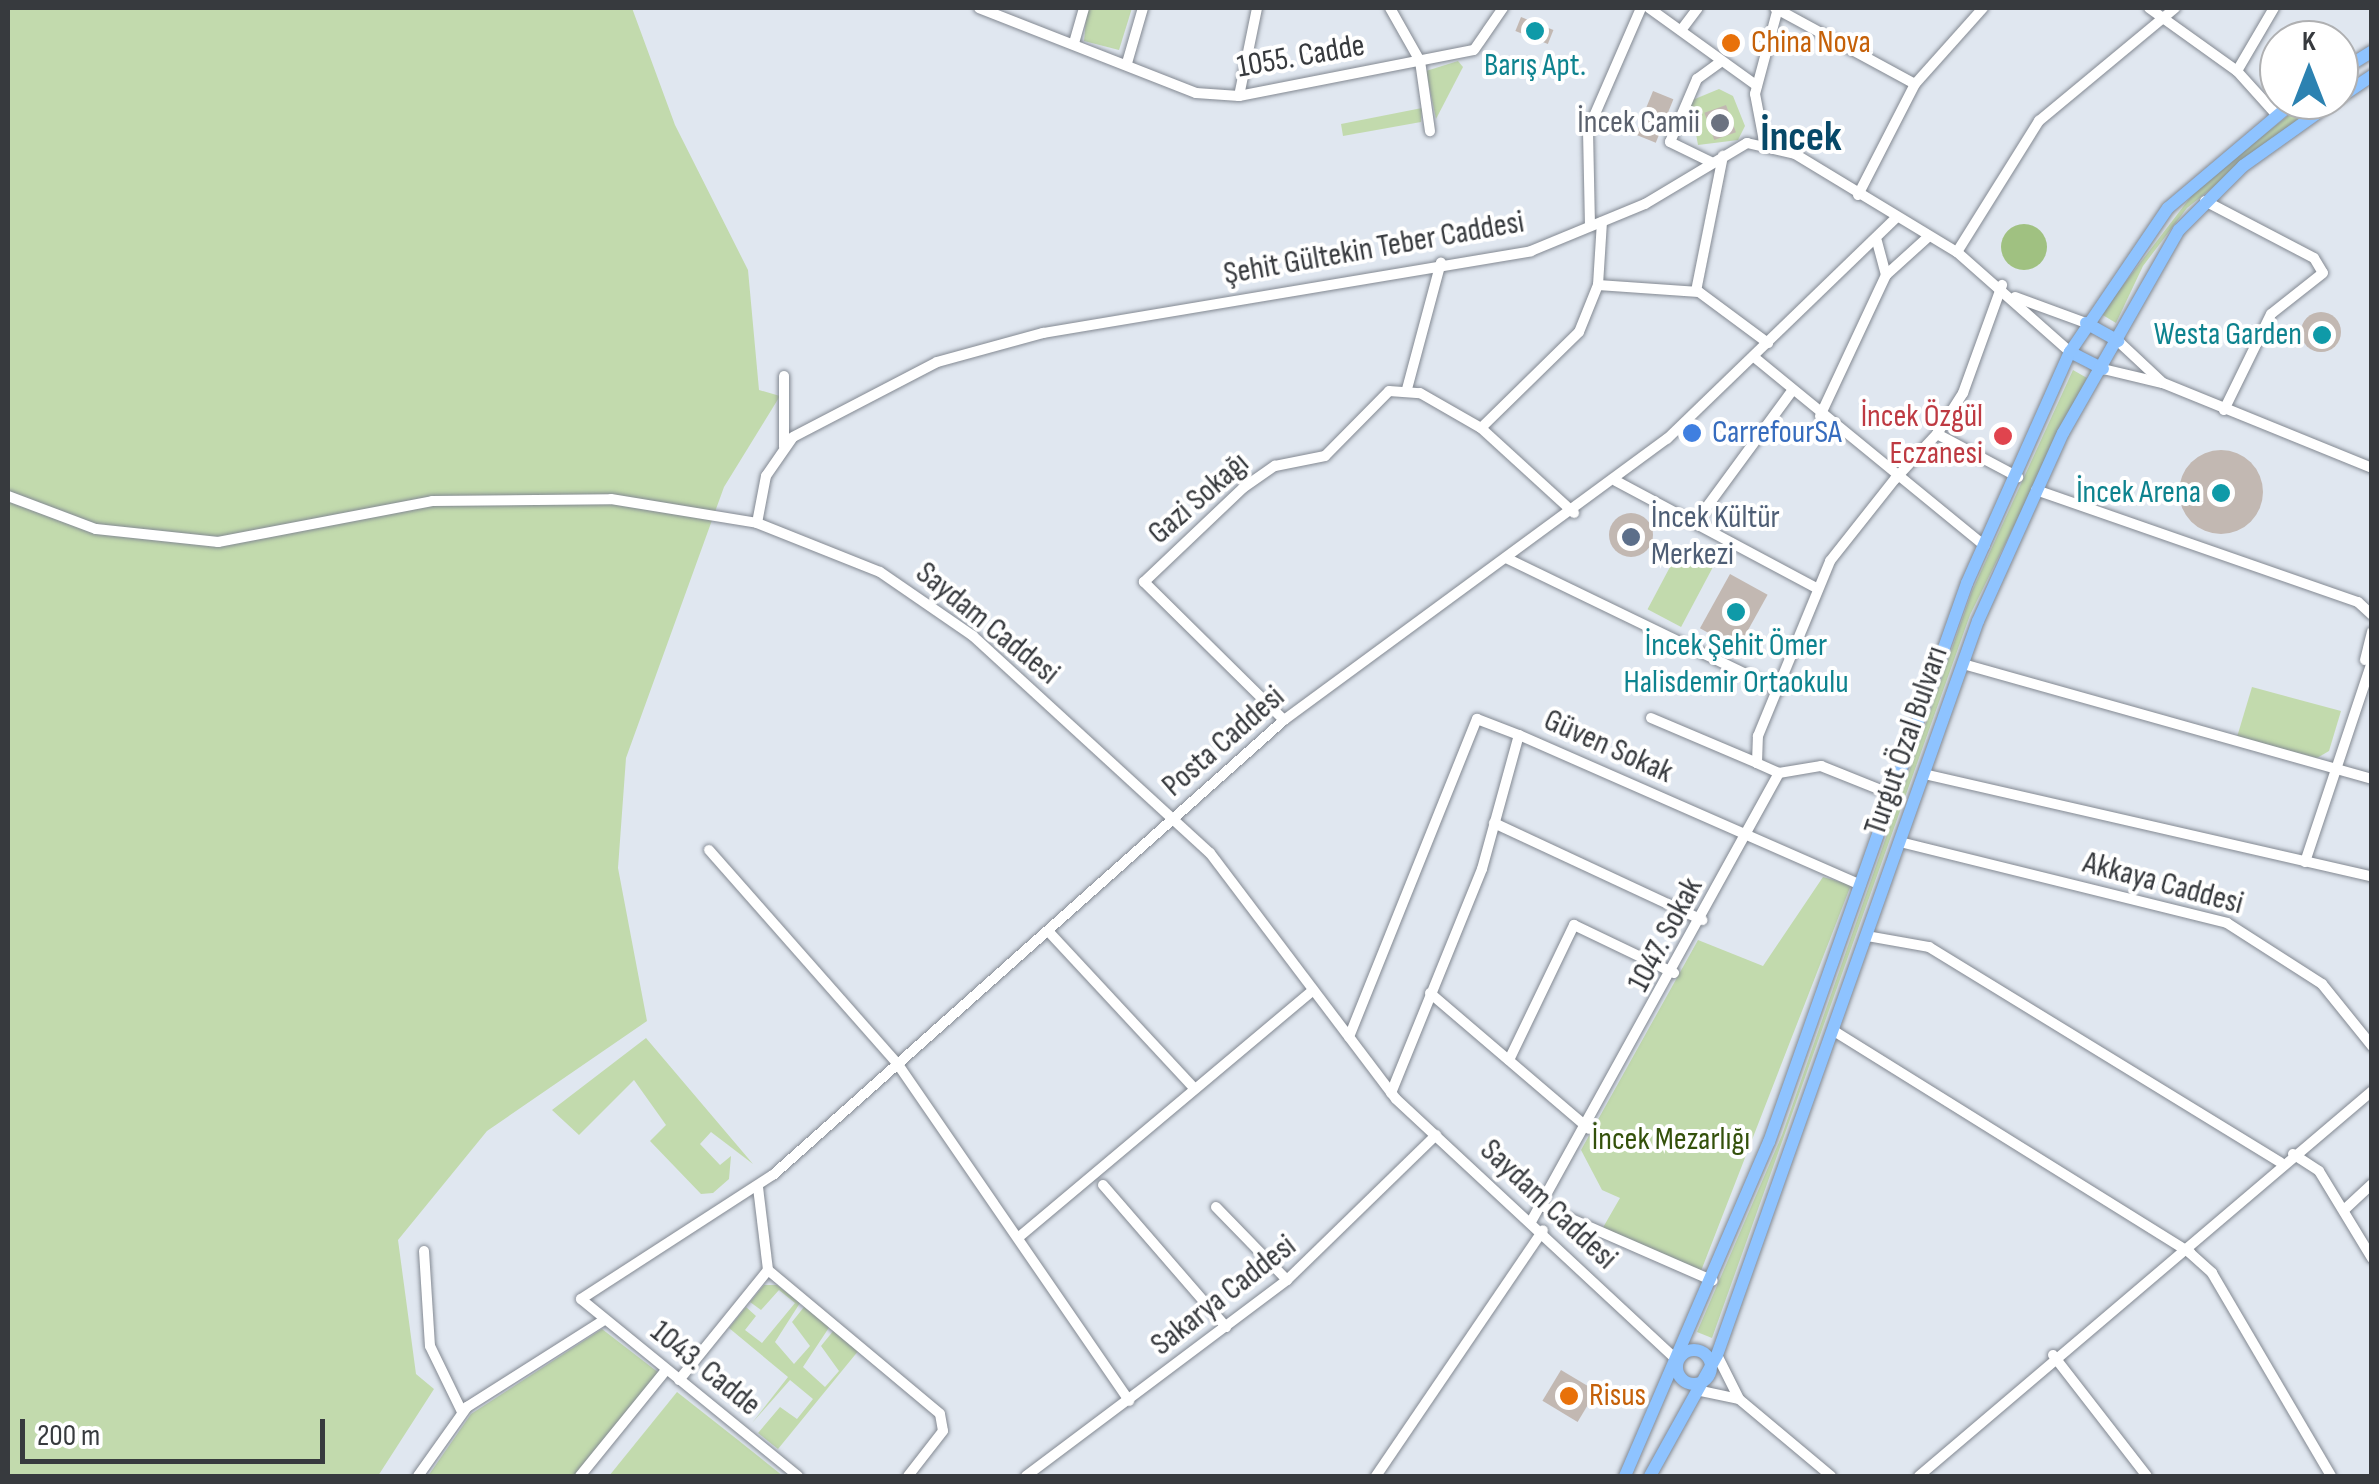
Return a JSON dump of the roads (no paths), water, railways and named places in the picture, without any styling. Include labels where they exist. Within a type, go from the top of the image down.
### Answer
[{"type":"main road","name":"Turgut Özal Bulvarı","points":[[1625,1476],[1713,1281],[1985,546],[2019,477],[2070,352],[2086,323],[2185,189],[2267,120]]},
{"type":"main road","name":"Turgut Özal Bulvarı","points":[[1650,1476],[1717,1354],[1963,664],[2036,490],[2118,341],[2154,266],[2206,201],[2310,120]]},
{"type":"main road","points":[[2086,323],[2118,341]]},
{"type":"main road","points":[[2070,352],[2103,369]]},
{"type":"main road","points":[[1700,1351],[1708,1375],[1689,1383],[1678,1361],[1700,1351]]},
{"type":"street","name":"1055. Cadde","points":[[979,8],[1196,93],[1239,96],[1474,50],[1503,8]]},
{"type":"street","points":[[1074,44],[1084,8]]},
{"type":"street","points":[[1127,63],[1143,8]]},
{"type":"street","points":[[1239,96],[1257,8]]},
{"type":"street","points":[[1390,8],[1420,60],[1430,131]]},
{"type":"street","points":[[1590,226],[1588,130],[1640,8]]},
{"type":"street","points":[[1649,8],[1682,29],[1719,63],[1756,86]]},
{"type":"street","points":[[1682,29],[1698,8]]},
{"type":"street","points":[[1914,84],[1777,8],[1756,86],[1764,141],[1957,252],[2002,285],[2070,352]]},
{"type":"street","points":[[1858,196],[1914,84],[1983,8]]},
{"type":"street","points":[[2149,8],[2237,71],[2259,95]]},
{"type":"street","points":[[1957,252],[2039,122],[2164,22],[2176,8]]},
{"type":"street","points":[[2237,71],[2274,8]]},
{"type":"street","points":[[1696,291],[1718,160],[1670,142],[1697,79],[1719,63]]},
{"type":"street","name":"Şehit Gültekin Teber Caddesi","points":[[784,447],[895,381],[996,342],[1441,262],[1531,250],[1602,222],[1718,160],[1764,141]]},
{"type":"street","points":[[2206,201],[2314,258],[2323,273],[2271,314],[2224,410]]},
{"type":"street","name":"Posta Caddesi","points":[[581,1299],[758,1187],[1284,720],[1616,481],[1876,242],[1896,218]]},
{"type":"street","points":[[1482,428],[1569,345],[1598,285],[1602,222]]},
{"type":"street","points":[[1820,416],[1886,275],[1928,237]]},
{"type":"street","points":[[1876,242],[1886,275]]},
{"type":"street","points":[[1441,262],[1407,389],[1482,428],[1574,512]]},
{"type":"street","points":[[1598,285],[1696,291],[1768,343]]},
{"type":"street","points":[[1757,763],[1779,690],[1818,589],[1895,479],[1937,434],[1963,392],[2002,285]]},
{"type":"street","points":[[2014,296],[2086,323]]},
{"type":"street","points":[[2118,341],[2162,383]]},
{"type":"street","points":[[1754,356],[1895,479],[1985,546]]},
{"type":"street","points":[[2103,369],[2162,383],[2372,468]]},
{"type":"street","points":[[757,523],[784,447],[784,376]]},
{"type":"street","name":"Gazi Sokağı","points":[[1284,720],[1144,582],[1242,488],[1275,466],[1325,456],[1380,398],[1407,389]]},
{"type":"street","points":[[1695,522],[1792,391]]},
{"type":"street","points":[[1937,434],[2019,477]]},
{"type":"street","points":[[1616,481],[1818,589]]},
{"type":"street","points":[[2036,490],[2358,602],[2372,616]]},
{"type":"street","name":"Saydam Caddesi","points":[[8,496],[96,529],[199,541],[500,496],[611,499],[757,523],[919,594],[1224,869],[1391,1093],[1532,1220],[1678,1361]]},
{"type":"street","points":[[1508,559],[1779,690]]},
{"type":"street","points":[[2305,862],[2330,770],[2368,661],[2372,632]]},
{"type":"street","points":[[1963,664],[2372,779]]},
{"type":"street","points":[[1651,718],[1779,772],[1821,766],[1892,794]]},
{"type":"street","points":[[1349,1036],[1477,719],[1518,735]]},
{"type":"street","name":"Güven Sokak","points":[[1391,1093],[1494,824],[1518,735],[1860,885]]},
{"type":"street","name":"1047. Sokak","points":[[1532,1220],[1589,1128],[1748,837],[1779,772]]},
{"type":"street","points":[[1924,774],[2372,877]]},
{"type":"street","points":[[1494,824],[1702,920]]},
{"type":"street","name":"Akkaya Caddesi","points":[[1900,842],[2227,923],[2322,984],[2372,1046]]},
{"type":"street","points":[[709,850],[897,1064],[1129,1401]]},
{"type":"street","points":[[1509,1060],[1574,925],[1674,973]]},
{"type":"street","points":[[1049,932],[1195,1089]]},
{"type":"street","points":[[1868,936],[1929,947],[2280,1162]]},
{"type":"street","points":[[1018,1237],[1313,990]]},
{"type":"street","points":[[1430,994],[1589,1128]]},
{"type":"street","points":[[1834,1031],[2182,1248],[2212,1273],[2331,1476]]},
{"type":"street","points":[[1919,1476],[2280,1162],[2372,1091]]},
{"type":"street","name":"Sakarya Caddesi","points":[[1026,1476],[1287,1280],[1436,1134]]},
{"type":"street","points":[[2293,1154],[2319,1171],[2372,1258]]},
{"type":"street","points":[[2344,1210],[2372,1184]]},
{"type":"street","points":[[1103,1186],[1226,1327]]},
{"type":"street","points":[[758,1187],[768,1270],[943,1420],[908,1476]]},
{"type":"street","name":"Saydam Caddesi","points":[[1544,1206],[1713,1281]]},
{"type":"street","points":[[1216,1207],[1287,1280]]},
{"type":"street","points":[[1376,1476],[1542,1230]]},
{"type":"street","points":[[424,1251],[430,1346],[462,1412]]},
{"type":"street","points":[[679,1380],[768,1270]]},
{"type":"street","name":"1043. Cadde","points":[[581,1299],[798,1476]]},
{"type":"street","points":[[418,1476],[462,1412],[604,1320]]},
{"type":"street","points":[[1717,1354],[1739,1399],[1831,1476]]},
{"type":"street","points":[[2053,1356],[2146,1476]]},
{"type":"street","points":[[580,1476],[666,1370]]},
{"type":"street","points":[[1700,1390],[1739,1399]]},
{"type":"place","name":"Barış Apt.","points":[[1535,31]]},
{"type":"place","name":"China Nova","points":[[1731,43]]},
{"type":"place","name":"İncek Camii","points":[[1720,123]]},
{"type":"place","name":"Westa Garden","points":[[2322,335]]},
{"type":"place","name":"CarrefourSA","points":[[1692,433]]},
{"type":"place","name":"İncek Özgül Eczanesi","points":[[2003,436]]},
{"type":"place","name":"İncek Arena","points":[[2221,493]]},
{"type":"place","name":"İncek Kültür Merkezi","points":[[1631,537]]},
{"type":"place","name":"İncek Şehit Ömer Halisdemir Ortaokulu","points":[[1736,612]]},
{"type":"place","name":"Risus","points":[[1569,1396]]},
{"type":"district","name":"İncek","points":[[1801,138]]},
{"type":"park label","name":"İncek Mezarlığı","points":[[1671,1140]]}]
